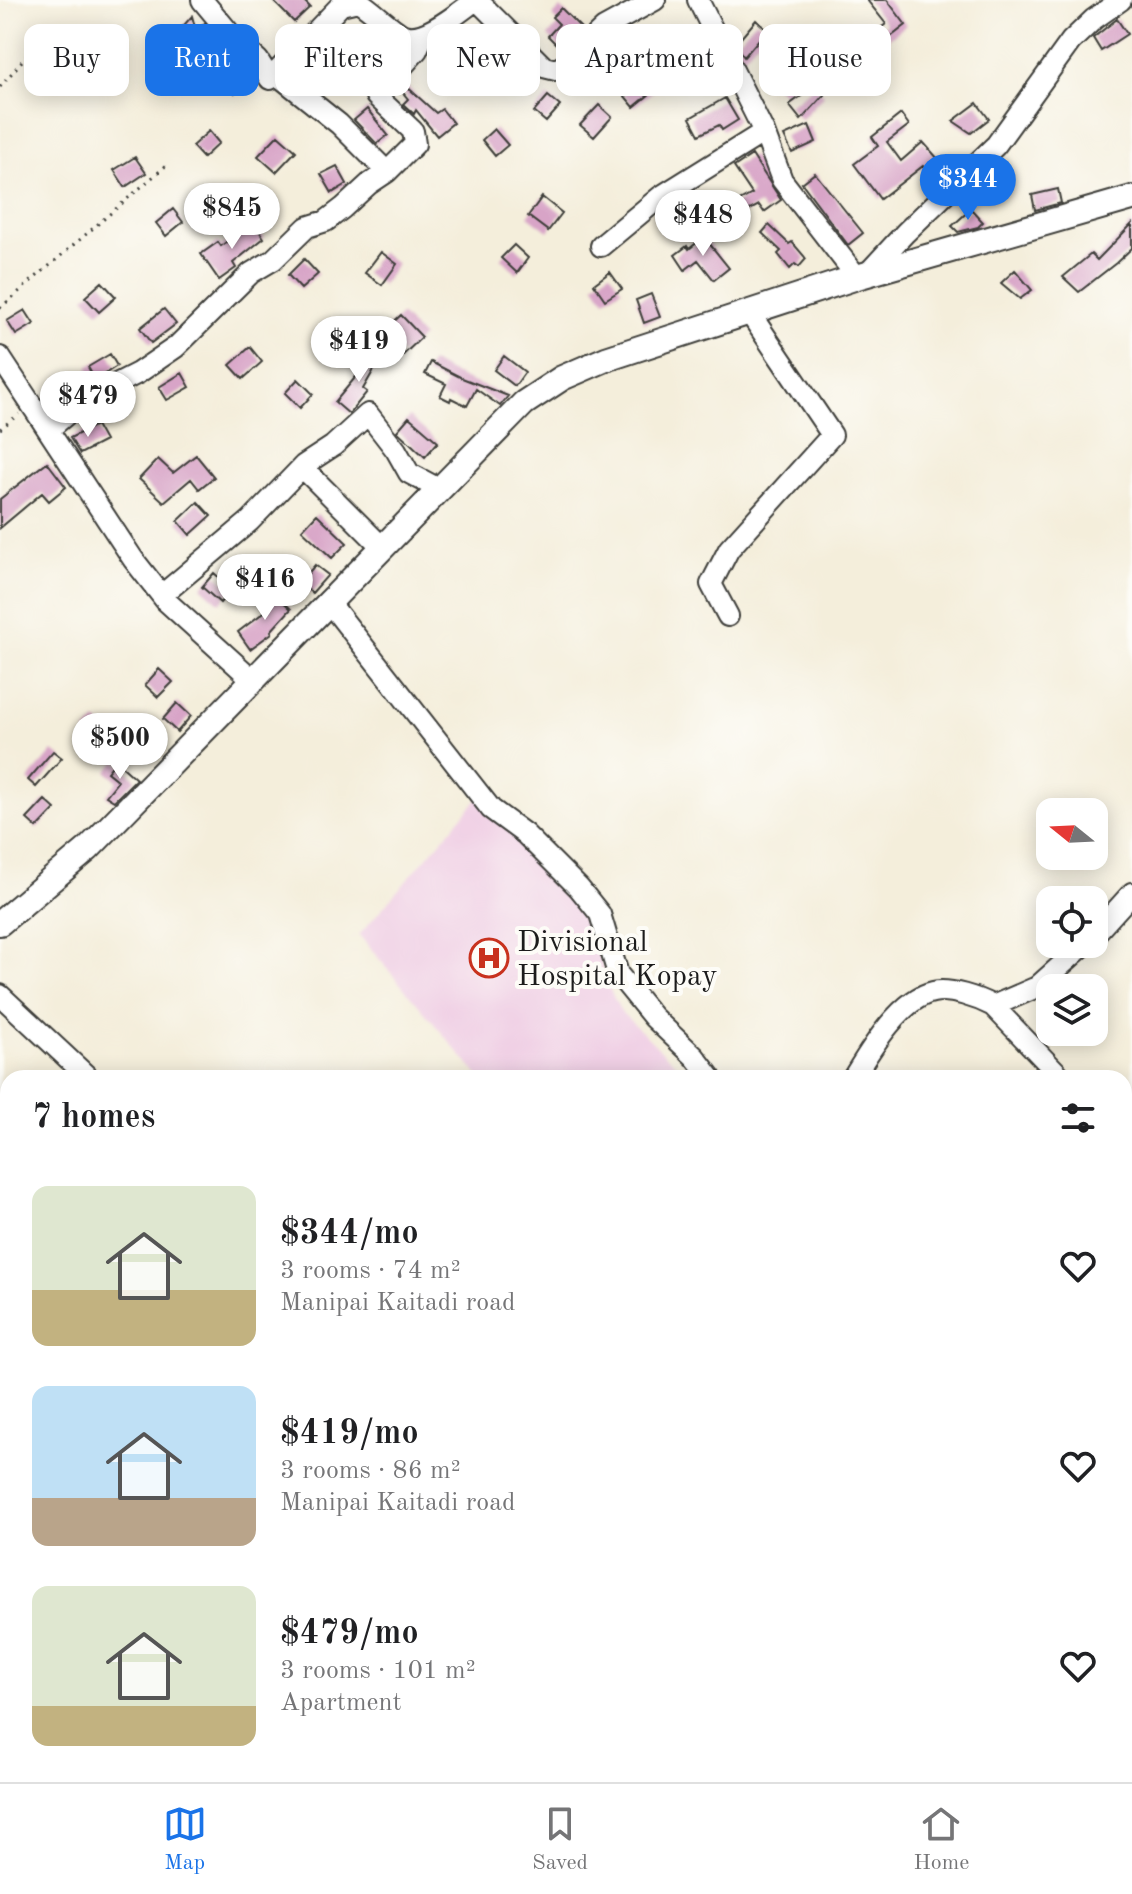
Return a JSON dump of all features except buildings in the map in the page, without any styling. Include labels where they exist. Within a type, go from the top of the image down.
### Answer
[{"type":"main road","points":[[0,923],[88,849],[524,403],[562,378],[606,359],[862,275],[1132,198]]},
{"type":"street","points":[[202,0],[232,36],[258,60],[270,79],[275,73]]},
{"type":"street","points":[[411,35],[424,34],[476,0],[544,67],[556,70],[604,28],[655,0]]},
{"type":"street","points":[[698,0],[764,132],[782,180],[862,275],[996,145],[1071,41],[1094,19],[1121,0]]},
{"type":"street","points":[[323,24],[341,5],[358,1],[390,24]]},
{"type":"street","points":[[48,430],[81,402],[138,373],[176,347],[251,273],[273,260],[307,227],[326,221],[387,172],[415,144],[413,131],[376,96],[417,50],[424,34]]},
{"type":"street","points":[[304,96],[339,124],[387,172]]},
{"type":"street","points":[[601,246],[660,197],[764,132]]},
{"type":"street","points":[[728,616],[711,584],[729,549],[832,435],[749,312]]},
{"type":"street","points":[[0,357],[133,559],[162,595],[252,679]]},
{"type":"street","points":[[162,595],[250,521],[302,467],[333,446],[368,414],[396,450],[409,473],[439,489]]},
{"type":"street","points":[[302,467],[382,547]]},
{"type":"street","points":[[328,601],[491,809],[525,834],[579,888],[600,914],[618,974],[653,1017],[705,1070]]},
{"type":"street","points":[[1108,920],[1132,893]]},
{"type":"street","points":[[993,1006],[1037,987],[1069,958]]},
{"type":"street","points":[[858,1070],[885,1028],[908,1005],[933,992],[973,996],[993,1006],[1054,1070]]},
{"type":"street","points":[[0,995],[80,1070]]},
{"type":"path","points":[[0,87],[24,59]]},
{"type":"path","points":[[0,308],[168,164]]},
{"type":"path","points":[[0,429],[31,404]]},
{"type":"shaded area","name":"Divisional Hospital Kopay","points":[[480,796],[593,923],[605,980],[621,1012],[682,1070],[473,1070],[359,935]]},
{"type":"place","name":"Divisional Hospital Kopay","points":[[489,958]]}]
